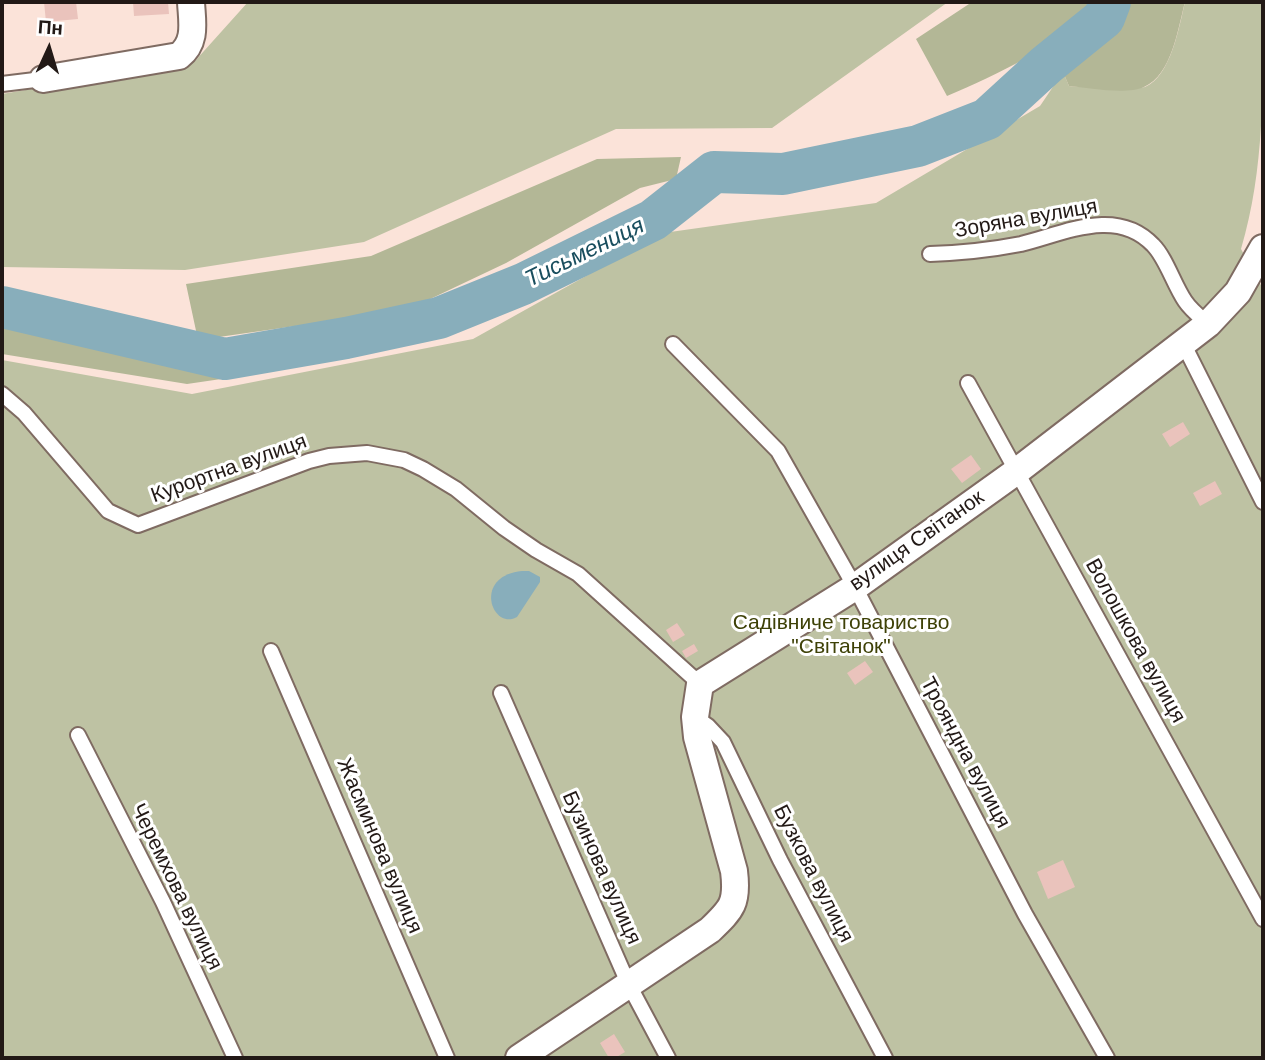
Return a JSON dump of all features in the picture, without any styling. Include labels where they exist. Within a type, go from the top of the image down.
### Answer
[{"type":"street","points":[[43,79],[179,56],[188,49],[192,35],[191,2]]},
{"type":"street","name":"вулиця Світанок","points":[[700,684],[855,587],[1017,471],[1208,324],[1238,292],[1263,248]]},
{"type":"street","points":[[519,1058],[710,930],[730,911],[737,893],[734,871],[697,737],[695,717],[700,684]]},
{"type":"lane","points":[[2,85],[43,79]]},
{"type":"lane","name":"Зоряна вулиця","points":[[930,254],[972,252],[1021,244],[1072,229],[1115,225],[1140,235],[1154,246],[1186,304],[1208,324]]},
{"type":"lane","points":[[1183,343],[1263,502]]},
{"type":"lane","name":"Трояндна вулиця","points":[[673,344],[778,451],[855,587],[1025,914],[1107,1058]]},
{"type":"lane","name":"Волошкова вулиця","points":[[968,383],[1263,919]]},
{"type":"lane","name":"Курортна вулиця","points":[[2,394],[24,413],[108,511],[138,525],[243,484],[329,456],[368,453],[404,460],[456,489],[504,528],[578,574],[700,684]]},
{"type":"lane","name":"Жасминова вулиця","points":[[271,651],[447,1058]]},
{"type":"lane","name":"Бузинова вулиця","points":[[501,693],[628,983],[668,1058]]},
{"type":"lane","name":"Бузкова вулиця","points":[[695,717],[723,741],[780,860],[885,1058]]},
{"type":"lane","name":"Черемхова вулиця","points":[[78,734],[163,902],[235,1058]]},
{"type":"green space","points":[[248,2],[948,2],[772,128],[616,129],[364,242],[185,270],[2,267],[2,94],[195,61]]},
{"type":"green space","points":[[972,2],[1094,2],[1081,18],[1047,45],[1007,68],[947,96],[916,39]]},
{"type":"green space","points":[[1127,2],[1185,2],[1172,50],[1161,72],[1154,81],[1136,89],[1107,90],[1069,86],[1063,72],[1110,33]]},
{"type":"green space","name":"Садівниче товариство \"Світанок\"","points":[[1185,2],[1263,2],[1259,158],[1241,249],[1263,289],[1263,1058],[2,1058],[2,360],[192,394],[473,339],[663,233],[876,203],[1040,106],[1063,72],[1069,86],[1145,87],[1154,81],[1168,62]]},
{"type":"green space","points":[[681,157],[676,179],[640,188],[506,263],[407,310],[198,340],[186,284],[371,256],[597,159]]},
{"type":"green space","points":[[2,314],[7,319],[269,372],[187,384],[2,354]]},
{"type":"water","points":[[529,571],[540,577],[540,582],[517,617],[508,619],[500,616],[491,601],[492,591],[497,582],[506,575]]},
{"type":"building","points":[[44,2],[76,2],[78,19],[46,22]]},
{"type":"building","points":[[133,2],[168,2],[169,14],[134,16]]},
{"type":"building","points":[[1183,422],[1190,434],[1170,447],[1162,434]]},
{"type":"building","points":[[971,455],[981,469],[962,483],[951,469]]},
{"type":"building","points":[[1215,481],[1222,494],[1200,506],[1193,493]]},
{"type":"building","points":[[677,623],[685,635],[673,642],[666,630]]},
{"type":"building","points":[[694,644],[698,651],[686,658],[682,651]]},
{"type":"building","points":[[865,661],[873,672],[855,685],[847,673]]},
{"type":"building","points":[[1063,860],[1075,887],[1048,899],[1037,872]]},
{"type":"building","points":[[614,1034],[625,1052],[615,1058],[609,1058],[600,1043]]},
{"type":"waterway","name":"Тисьмениця","points":[[2,307],[225,359],[346,338],[439,318],[523,284],[653,220],[714,172],[783,174],[918,146],[987,119],[1046,65],[1104,18],[1110,2]]}]
